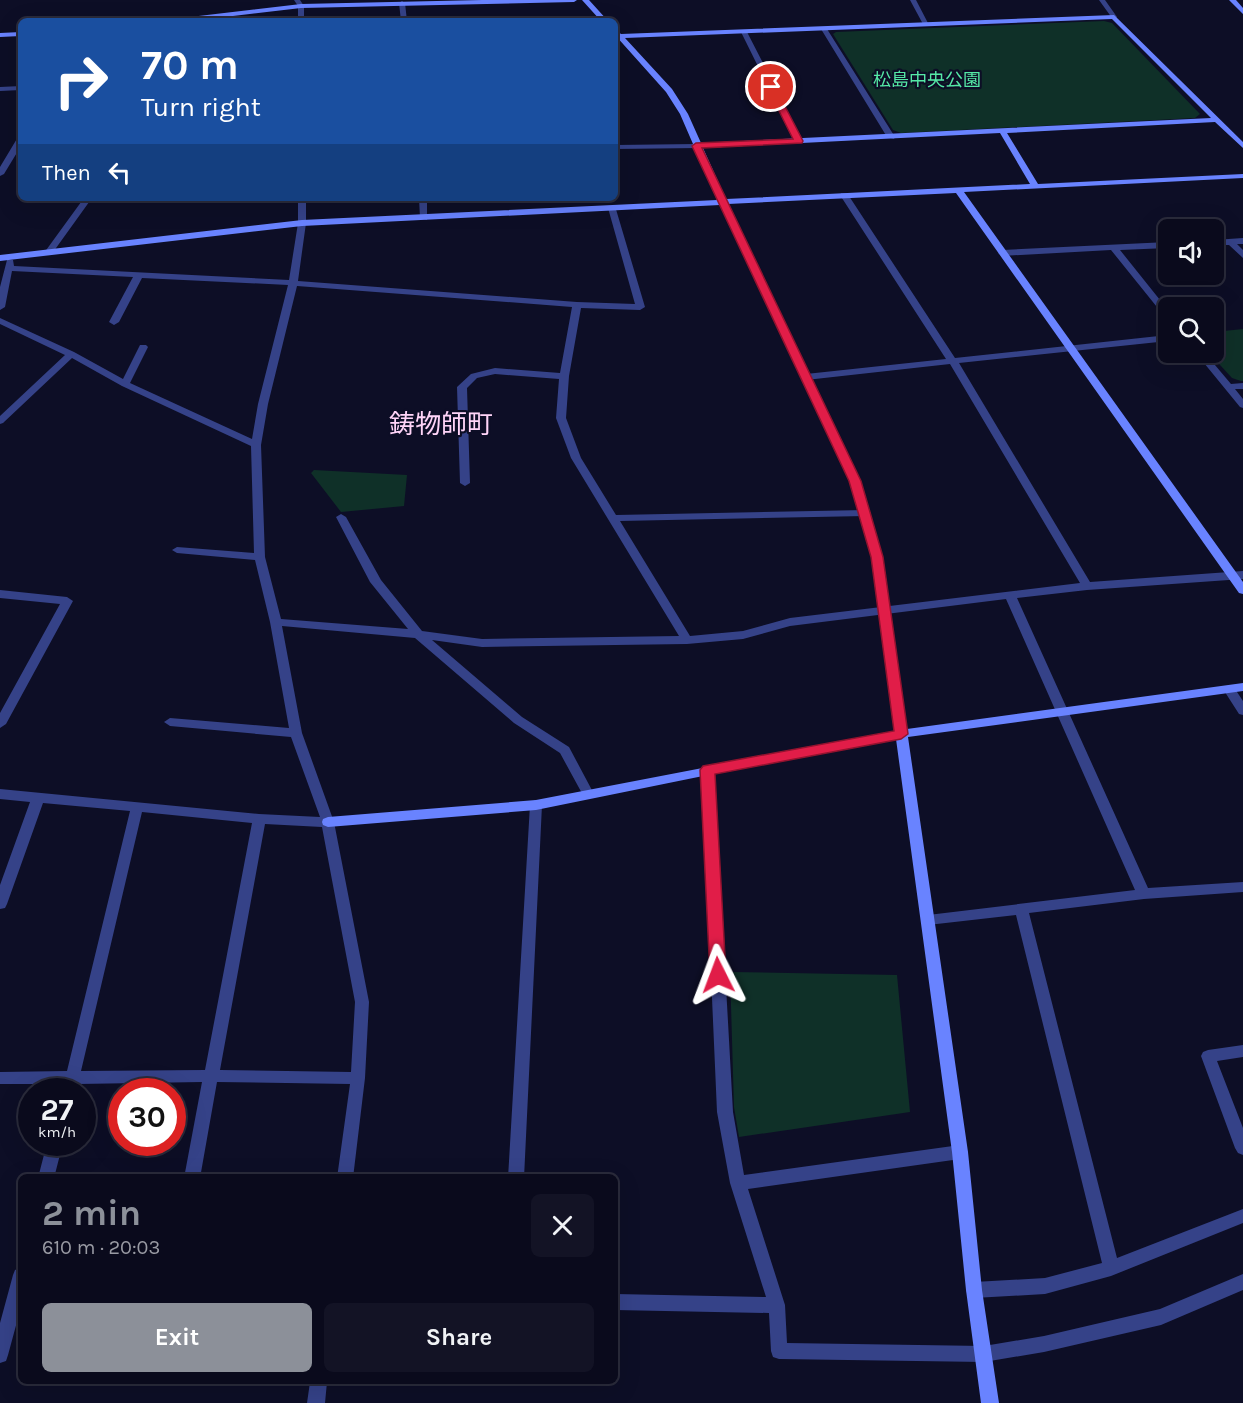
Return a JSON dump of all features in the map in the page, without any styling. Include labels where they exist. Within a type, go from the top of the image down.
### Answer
[{"type":"street","points":[[194,18],[299,3],[574,0]]},
{"type":"street","points":[[585,0],[603,18]]},
{"type":"street","points":[[913,0],[926,25]]},
{"type":"street","points":[[1102,0],[1114,17],[1243,146]]},
{"type":"street","points":[[1232,0],[1243,12]]},
{"type":"street","points":[[299,3],[301,18]]},
{"type":"street","points":[[402,3],[404,18]]},
{"type":"street","points":[[618,37],[1114,17]]},
{"type":"street","points":[[824,29],[891,137]]},
{"type":"street","points":[[744,32],[798,141]]},
{"type":"street","points":[[0,35],[18,34]]},
{"type":"street","points":[[618,37],[669,91],[684,114],[696,146],[855,481],[866,513],[877,557],[928,920],[960,1152],[974,1290],[990,1403]]},
{"type":"street","points":[[0,89],[18,88]]},
{"type":"street","points":[[618,147],[696,146],[1218,120]]},
{"type":"street","points":[[1004,132],[1036,187]]},
{"type":"street","points":[[0,174],[18,144]]},
{"type":"street","points":[[0,258],[302,223],[1243,176]]},
{"type":"street","points":[[958,190],[1238,576],[1243,590]]},
{"type":"street","points":[[844,195],[953,362],[1087,586]]},
{"type":"street","points":[[48,253],[86,201]]},
{"type":"street","points":[[302,201],[302,223],[293,284],[262,404],[256,445],[260,557],[276,622],[296,733],[328,822],[362,1002],[358,1078],[346,1174]]},
{"type":"street","points":[[423,201],[424,218]]},
{"type":"street","points":[[9,268],[139,274],[640,307],[612,208]]},
{"type":"street","points":[[1224,242],[1243,241]]},
{"type":"street","points":[[1231,242],[1243,255]]},
{"type":"street","points":[[1002,253],[1158,246]]},
{"type":"street","points":[[1114,248],[1158,303]]},
{"type":"street","points":[[0,307],[11,257]]},
{"type":"street","points":[[114,322],[139,274]]},
{"type":"street","points":[[577,304],[564,376],[561,418],[576,458],[687,640]]},
{"type":"street","points":[[0,321],[256,445]]},
{"type":"street","points":[[806,376],[1158,339]]},
{"type":"street","points":[[126,384],[143,347]]},
{"type":"street","points":[[0,422],[71,354]]},
{"type":"street","points":[[1208,363],[1243,405]]},
{"type":"street","points":[[465,483],[462,387],[474,376],[495,371],[564,376]]},
{"type":"street","points":[[1228,387],[1243,386]]},
{"type":"street","points":[[613,518],[866,513]]},
{"type":"street","points":[[341,517],[376,582],[418,634],[518,720],[565,750],[588,794]]},
{"type":"street","points":[[177,550],[260,557]]},
{"type":"street","points":[[276,622],[418,634],[482,643],[687,640],[743,635],[790,622],[1087,586],[1238,576]]},
{"type":"street","points":[[0,594],[67,601],[0,724]]},
{"type":"street","points":[[1010,596],[1144,894]]},
{"type":"street","points":[[0,794],[259,819],[328,822],[536,805],[901,734],[1243,687]]},
{"type":"street","points":[[1229,689],[1243,711]]},
{"type":"street","points":[[170,722],[296,733]]},
{"type":"street","points":[[708,770],[725,1112],[738,1184],[777,1305],[779,1351],[984,1354],[1044,1344],[1161,1317],[1243,1282]]},
{"type":"street","points":[[0,904],[38,798]]},
{"type":"street","points":[[516,1174],[536,805]]},
{"type":"street","points":[[72,1078],[137,807]]},
{"type":"street","points":[[193,1174],[259,819]]},
{"type":"street","points":[[928,920],[1144,894],[1243,887]]},
{"type":"street","points":[[1021,908],[1111,1268]]},
{"type":"street","points":[[1243,1051],[1208,1056],[1243,1148]]},
{"type":"street","points":[[96,1083],[212,1076],[358,1078]]},
{"type":"street","points":[[0,1078],[18,1080]]},
{"type":"street","points":[[738,1184],[960,1152]]},
{"type":"street","points":[[47,1174],[52,1156]]},
{"type":"street","points":[[974,1290],[1046,1286],[1111,1268],[1243,1216]]},
{"type":"street","points":[[618,1302],[777,1305]]},
{"type":"street","points":[[0,1355],[17,1308]]},
{"type":"street","points":[[316,1403],[319,1384]]},
{"type":"green space","name":"松島中央公園","points":[[1104,21],[1112,23],[1200,114],[1195,118],[901,133],[893,130],[833,34],[836,32]]},
{"type":"green space","points":[[1243,329],[1243,381],[1232,378],[1218,363],[1224,363],[1224,331]]},
{"type":"green space","points":[[314,470],[407,475],[404,506],[341,512],[311,473]]},
{"type":"green space","points":[[730,972],[897,975],[910,1112],[739,1137],[734,1107]]},
{"type":"district","name":"鋳物師町","points":[[441,424]]},
{"type":"route","points":[[718,975],[708,770],[901,734],[877,557],[855,481],[696,146],[798,141],[771,87]]}]
